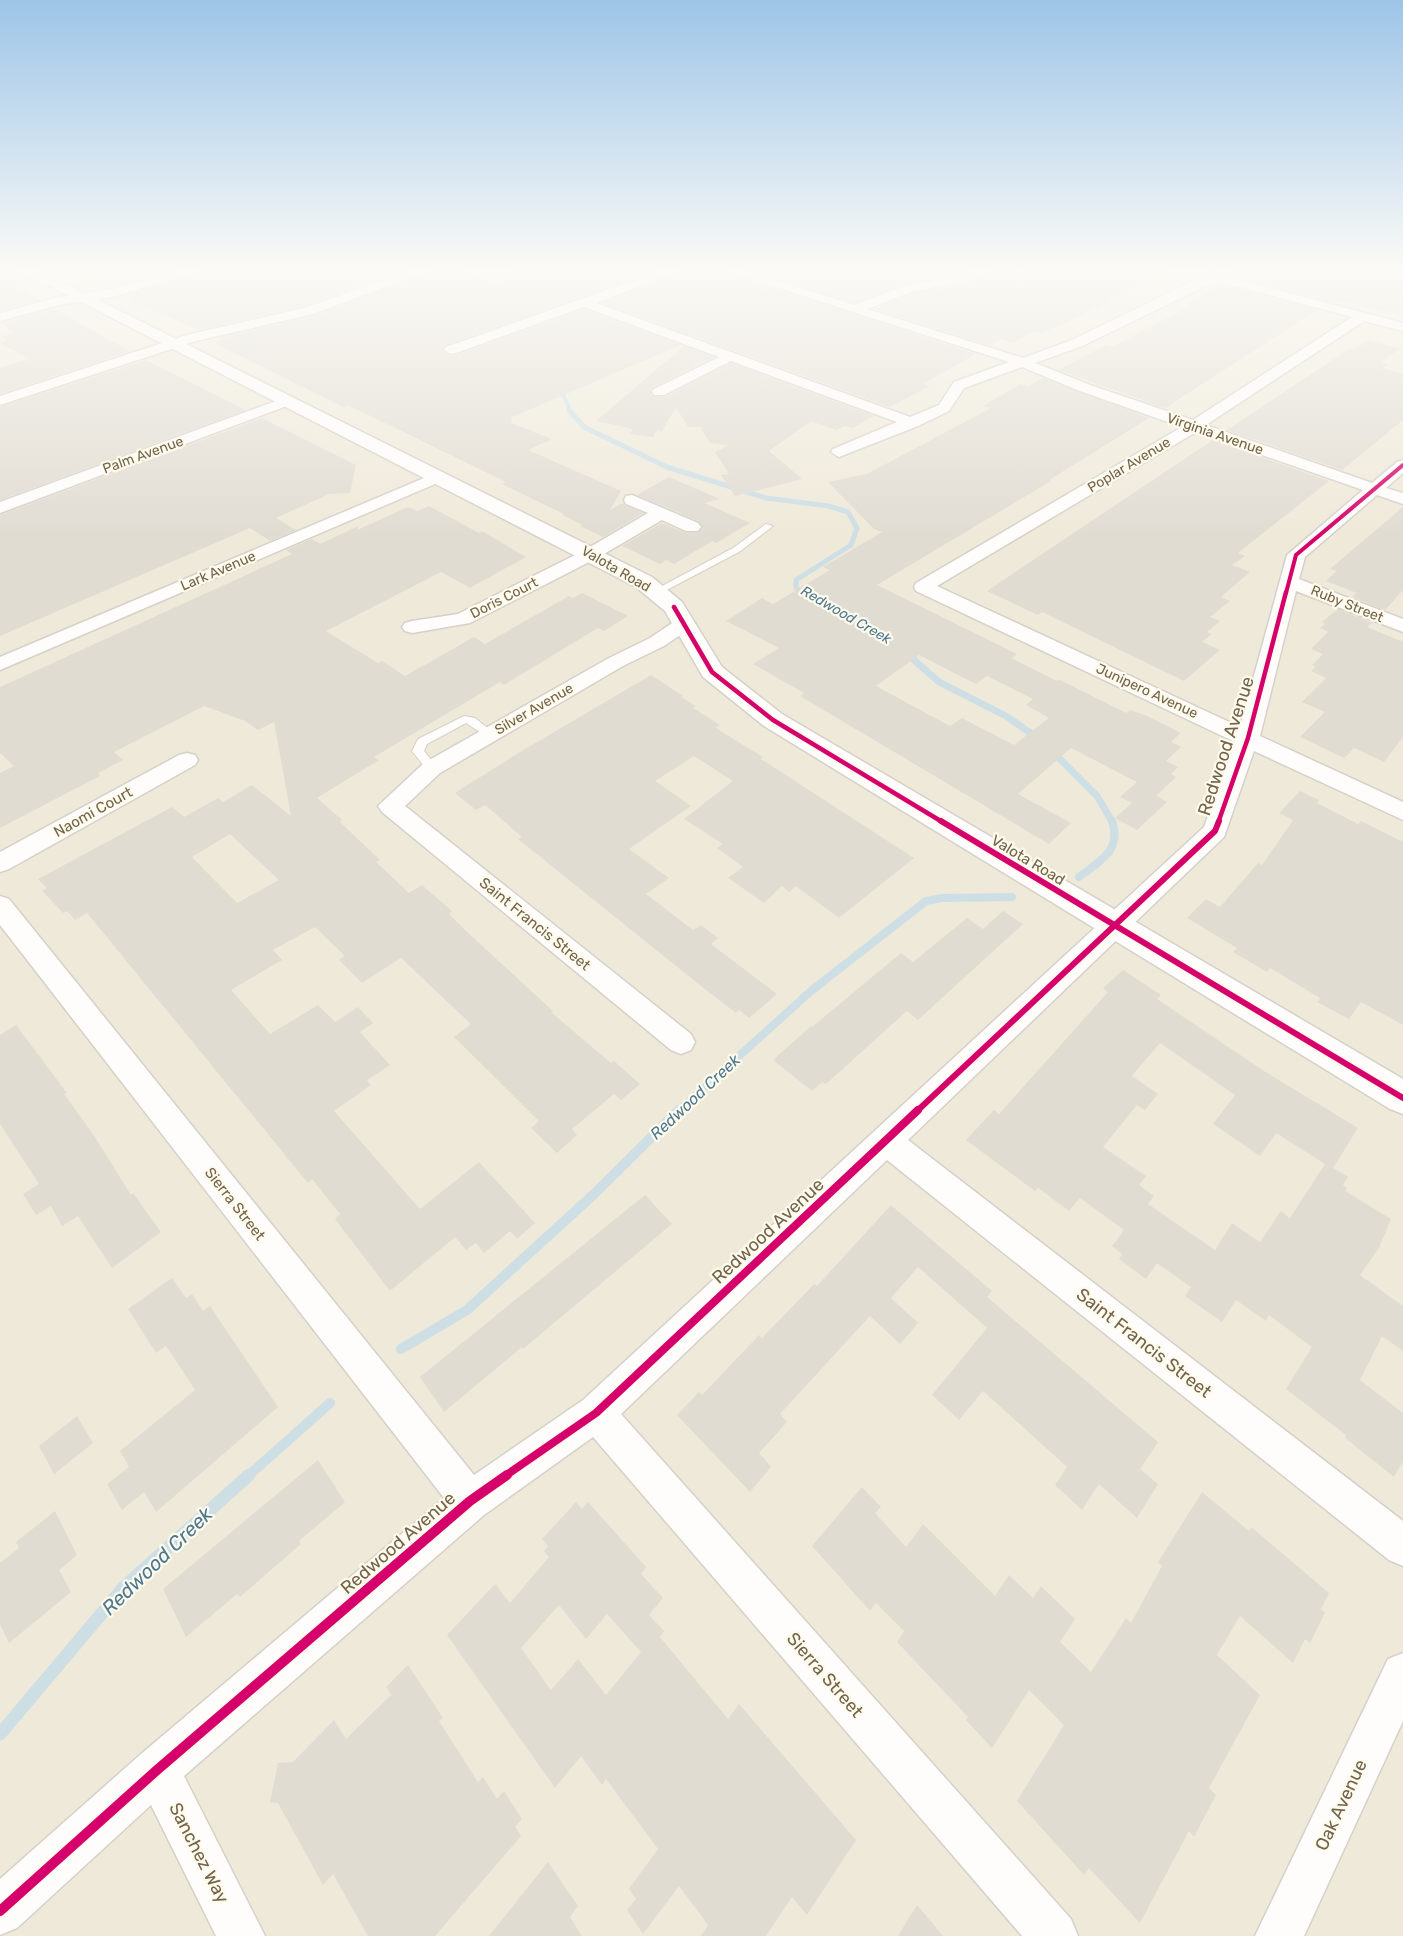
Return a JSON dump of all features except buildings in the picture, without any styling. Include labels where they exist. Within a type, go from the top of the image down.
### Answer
[{"type":"street","points":[[0,401],[133,357]]},
{"type":"street","name":"Valota Road","points":[[200,357],[644,582],[674,607],[712,672],[773,720],[1403,1098]]},
{"type":"street","points":[[659,392],[728,357]]},
{"type":"street","points":[[735,357],[913,423]]},
{"type":"street","name":"Virginia Avenue","points":[[1008,357],[1193,427],[1389,494]]},
{"type":"street","points":[[839,452],[913,423],[944,408],[959,386],[1035,357]]},
{"type":"street","name":"Poplar Avenue","points":[[923,587],[1193,427],[1299,357]]},
{"type":"street","name":"Palm Avenue","points":[[0,508],[286,401]]},
{"type":"street","name":"Redwood Avenue","points":[[0,1911],[157,1770],[470,1501],[596,1413],[1215,831],[1248,738],[1291,582],[1296,555],[1389,494],[1403,465]]},
{"type":"street","name":"Lark Avenue","points":[[0,664],[436,478]]},
{"type":"street","points":[[632,500],[692,527]]},
{"type":"street","name":"Doris Court","points":[[412,627],[463,619],[591,554],[662,513]]},
{"type":"street","name":"Ruby Street","points":[[1291,582],[1403,626]]},
{"type":"street","name":"Junipero Avenue","points":[[923,587],[1403,812]]},
{"type":"street","name":"Silver Avenue","points":[[390,806],[432,768],[616,662],[657,642],[685,623]]},
{"type":"street","name":"Naomi Court","points":[[0,863],[187,760]]},
{"type":"street","name":"Saint Francis Street","points":[[390,806],[681,1042]]},
{"type":"street","name":"Sierra Street","points":[[0,906],[470,1501]]},
{"type":"street","name":"Saint Francis Street","points":[[886,1141],[1403,1546]]},
{"type":"street","name":"Sierra Street","points":[[596,1413],[1054,1936]]},
{"type":"street","name":"Oak Avenue","points":[[1279,1936],[1403,1674]]},
{"type":"street","name":"Sanchez Way","points":[[157,1770],[241,1936]]},
{"type":"lane","points":[[656,592],[736,550],[769,526]]},
{"type":"shaded area","points":[[0,357],[1403,357],[1403,1936],[0,1936]]},
{"type":"waterway","name":"Redwood Creek","points":[[559,386],[571,412]]},
{"type":"waterway","name":"Redwood Creek","points":[[569,410],[584,427],[667,467],[766,498],[829,506],[848,512],[857,528],[851,545],[796,580],[796,588],[804,593]]},
{"type":"waterway","name":"Redwood Creek","points":[[802,592],[806,595]]},
{"type":"waterway","name":"Redwood Creek","points":[[905,652],[939,682],[1006,716],[1039,739]]},
{"type":"waterway","name":"Redwood Creek","points":[[1053,752],[1097,796],[1112,821]]},
{"type":"waterway","name":"Redwood Creek","points":[[1079,877],[1101,860],[1111,848],[1114,840],[1112,821]]},
{"type":"waterway","name":"Redwood Creek","points":[[677,1112],[811,991],[926,901],[942,898],[1012,897]]},
{"type":"waterway","name":"Redwood Creek","points":[[401,1349],[467,1310],[593,1195],[679,1110]]},
{"type":"waterway","name":"Redwood Creek","points":[[248,1476],[330,1403]]},
{"type":"waterway","name":"Redwood Creek","points":[[0,1734],[124,1587],[249,1475]]},
{"type":"cycle path","points":[[0,1911],[157,1770],[470,1501],[596,1413],[1215,831],[1248,738],[1296,555],[1403,465]]},
{"type":"cycle path","points":[[674,607],[712,672],[773,720],[1403,1098]]}]
